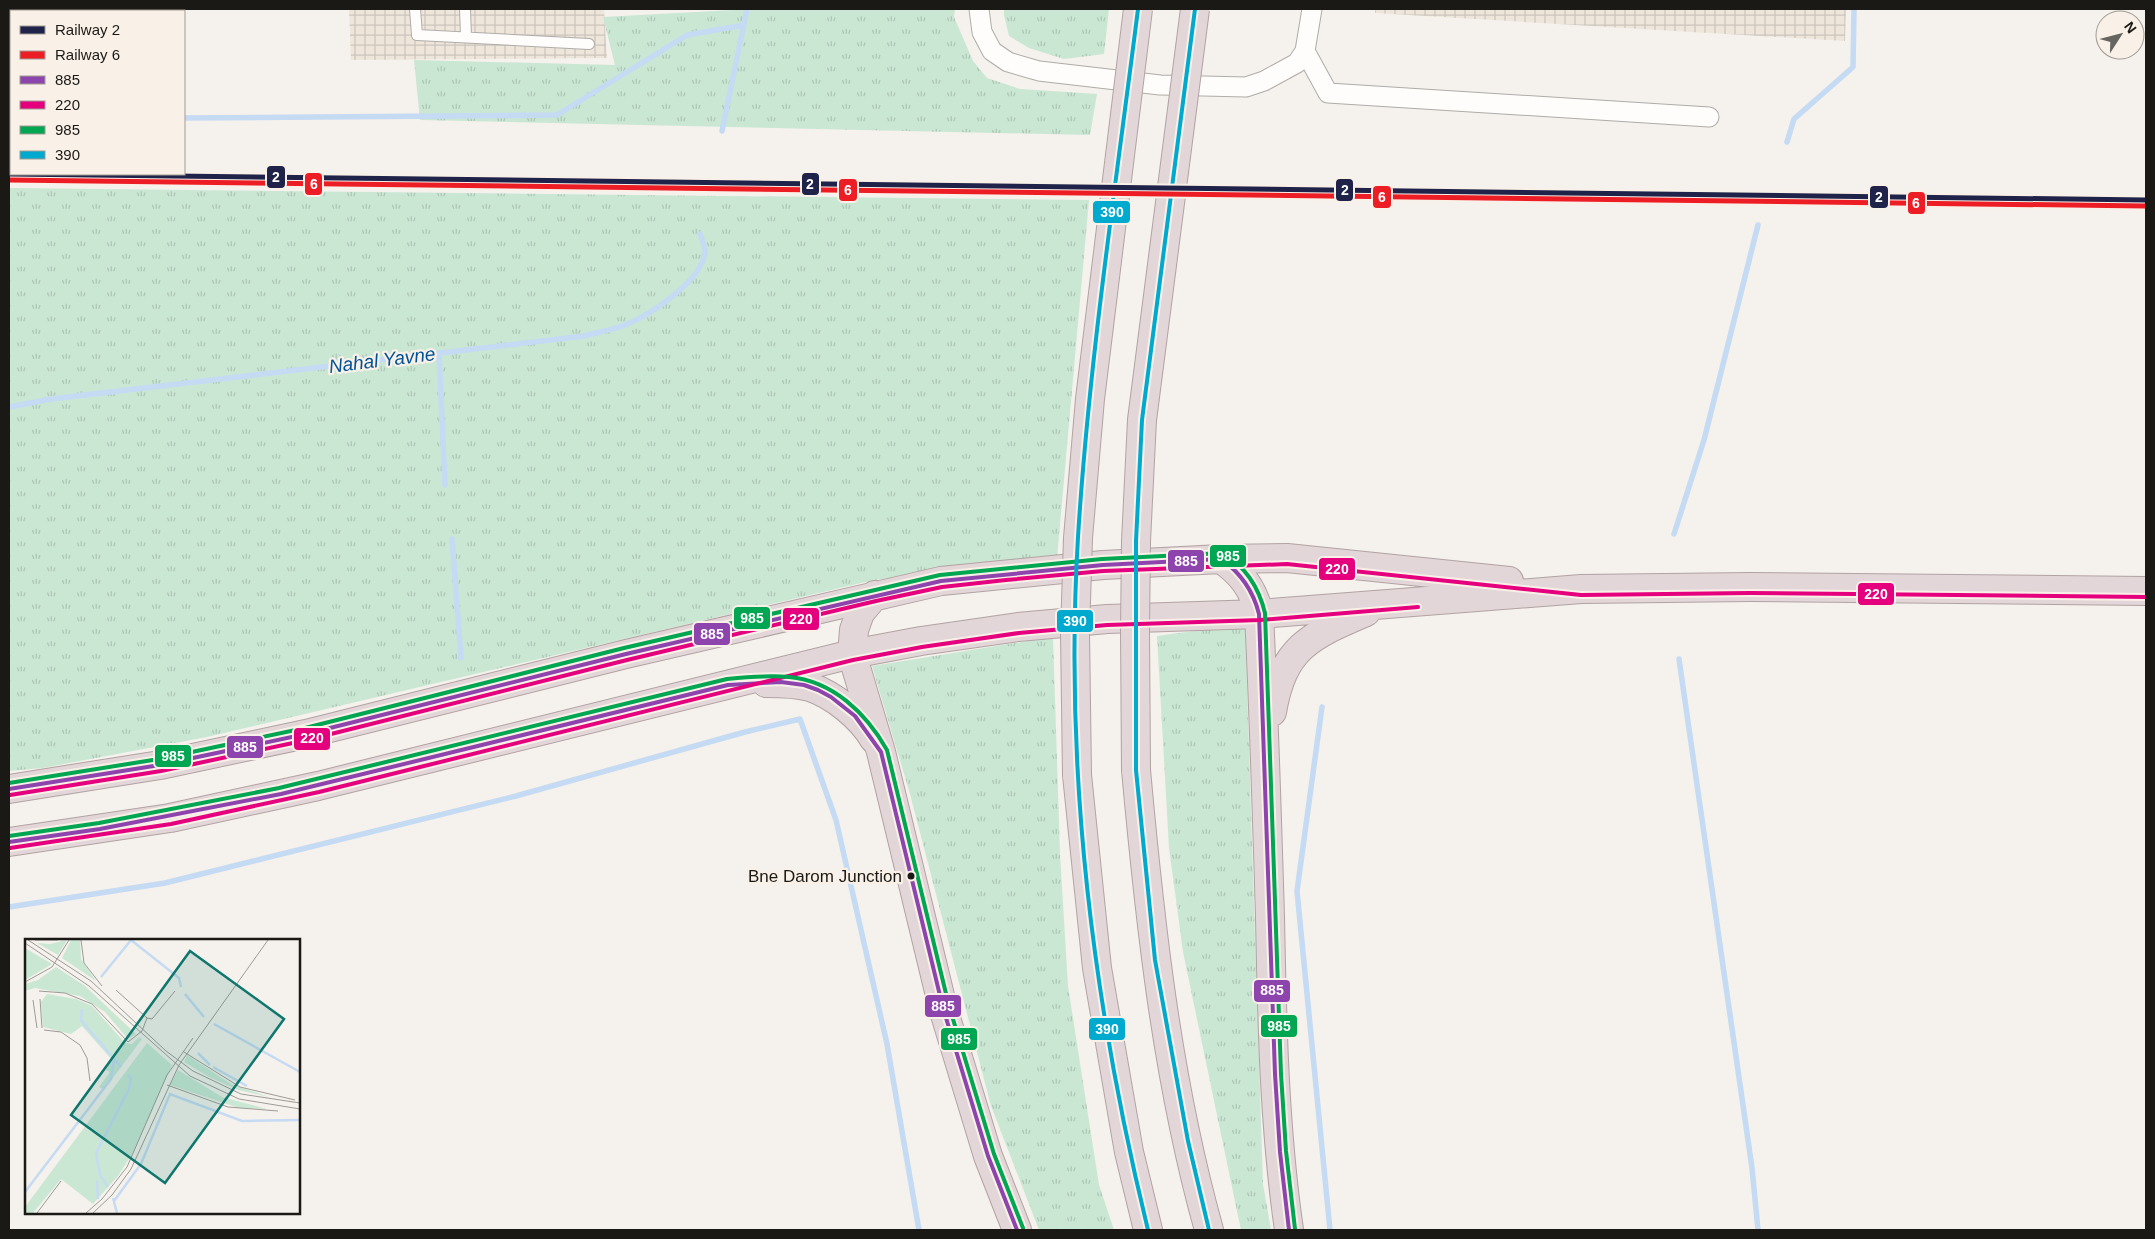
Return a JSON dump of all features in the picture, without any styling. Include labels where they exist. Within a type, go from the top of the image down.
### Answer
[{"type":"highway","points":[[1138,9],[1090,399],[1078,538],[1075,633],[1077,775],[1097,968],[1129,1152],[1148,1230]]},
{"type":"highway","points":[[1195,9],[1142,420],[1135,613],[1136,770],[1156,960],[1188,1140],[1209,1230]]},
{"type":"highway","points":[[9,789],[160,766],[306,734],[875,595],[941,581],[1104,565],[1287,558],[1581,589]]},
{"type":"highway","points":[[1222,559],[1237,570],[1248,585],[1256,599],[1259,614],[1266,750],[1274,1072],[1281,1168],[1289,1230]]},
{"type":"highway","points":[[9,842],[170,818],[318,786],[852,654],[921,641],[1018,627],[1107,619],[1259,614],[1581,589],[1750,587],[2146,592]]},
{"type":"highway","points":[[875,595],[860,613],[854,630],[852,654],[881,752],[943,1008],[988,1156],[1018,1230]]},
{"type":"highway","points":[[1266,750],[1274,702],[1282,674],[1292,656],[1307,642],[1327,629],[1393,603]]},
{"type":"highway","points":[[728,685],[790,683],[811,688],[830,697],[861,723],[872,736],[881,752]]},
{"type":"street","points":[[979,9],[982,32],[992,50],[1008,62],[1039,71],[1160,85],[1246,87],[1264,81],[1296,63],[1305,51],[1312,9]]},
{"type":"street","points":[[1305,51],[1328,93],[1709,117]]},
{"type":"lane","points":[[415,9],[417,35],[589,44]]},
{"type":"lane","points":[[465,9],[466,37]]},
{"type":"shaded area","points":[[349,9],[622,9],[604,10],[607,58],[351,60]]},
{"type":"shaded area","points":[[1375,9],[1846,9],[1845,41],[1375,13]]},
{"type":"green space","points":[[734,9],[955,9],[954,17],[973,61],[987,78],[1020,89],[1097,94],[1090,135],[420,120],[414,60],[615,65],[603,17]]},
{"type":"green space","points":[[1004,9],[1109,9],[1104,54],[1064,59],[1029,48],[1009,36]]},
{"type":"green space","points":[[9,188],[1089,200],[1057,558],[874,580],[207,737],[43,768],[9,771]]},
{"type":"green space","points":[[1245,624],[1263,1184],[1271,1230],[1241,1230],[1183,952],[1169,848],[1157,636]]},
{"type":"green space","points":[[1053,637],[1060,854],[1068,986],[1099,1185],[1114,1230],[1039,1230],[991,1106],[910,794],[872,666]]},
{"type":"waterway","name":"Nahal Yavne","points":[[722,131],[747,9]]},
{"type":"waterway","points":[[1787,142],[1794,119],[1853,67],[1854,9]]},
{"type":"waterway","points":[[185,118],[557,115],[687,35],[744,25]]},
{"type":"waterway","points":[[1674,534],[1704,440],[1758,225]]},
{"type":"waterway","name":"Nahal Yavne","points":[[9,407],[51,399],[584,336],[610,330],[625,325],[648,313],[673,296],[685,285],[702,263],[705,252],[700,234]]},
{"type":"waterway","points":[[439,353],[445,485]]},
{"type":"waterway","points":[[452,539],[461,658]]},
{"type":"waterway","points":[[1679,659],[1752,1168],[1758,1230]]},
{"type":"waterway","points":[[1322,707],[1297,891],[1330,1230]]},
{"type":"waterway","points":[[9,907],[165,883],[516,796],[745,732],[800,719],[836,820],[887,1044],[919,1230]]},
{"type":"rail line","name":"2","points":[[91,175],[2146,200]]},
{"type":"rail line","name":"6","points":[[9,180],[2146,206]]},
{"type":"transit line","name":"390","points":[[1138,9],[1096,339],[1083,471],[1078,537],[1075,624],[1075,712],[1079,799],[1098,973],[1112,1059],[1148,1230]]},
{"type":"transit line","name":"390","points":[[1195,9],[1142,420],[1136,541],[1136,770],[1155,960],[1188,1141],[1209,1230]]},
{"type":"transit line","name":"985","points":[[9,783],[159,759],[305,728],[624,648],[940,575],[1102,559],[1223,553],[1238,565],[1250,579],[1259,595],[1265,613],[1281,1074],[1286,1151],[1295,1229]]},
{"type":"transit line","name":"885","points":[[9,789],[160,765],[306,734],[626,654],[941,581],[1103,565],[1221,559],[1235,570],[1250,590],[1259,614],[1275,1074],[1280,1152],[1289,1230]]},
{"type":"transit line","name":"220","points":[[10,795],[161,771],[307,740],[627,660],[942,587],[1103,571],[1287,564],[1581,595],[1750,593],[2146,597]]},
{"type":"transit line","name":"220","points":[[10,848],[171,824],[319,792],[853,660],[922,647],[1019,633],[1107,625],[1260,620],[1418,607]]},
{"type":"transit line","name":"985","points":[[9,836],[99,823],[279,788],[727,679],[781,676],[820,685],[847,701],[879,736],[887,750],[949,1006],[994,1154],[1023,1228]]},
{"type":"transit line","name":"885","points":[[9,842],[100,829],[281,794],[728,685],[781,682],[804,685],[818,690],[831,697],[855,716],[881,752],[943,1008],[988,1156],[1017,1230]]},
{"type":"place","name":"Bne Darom Junction","points":[[911,876]]}]
